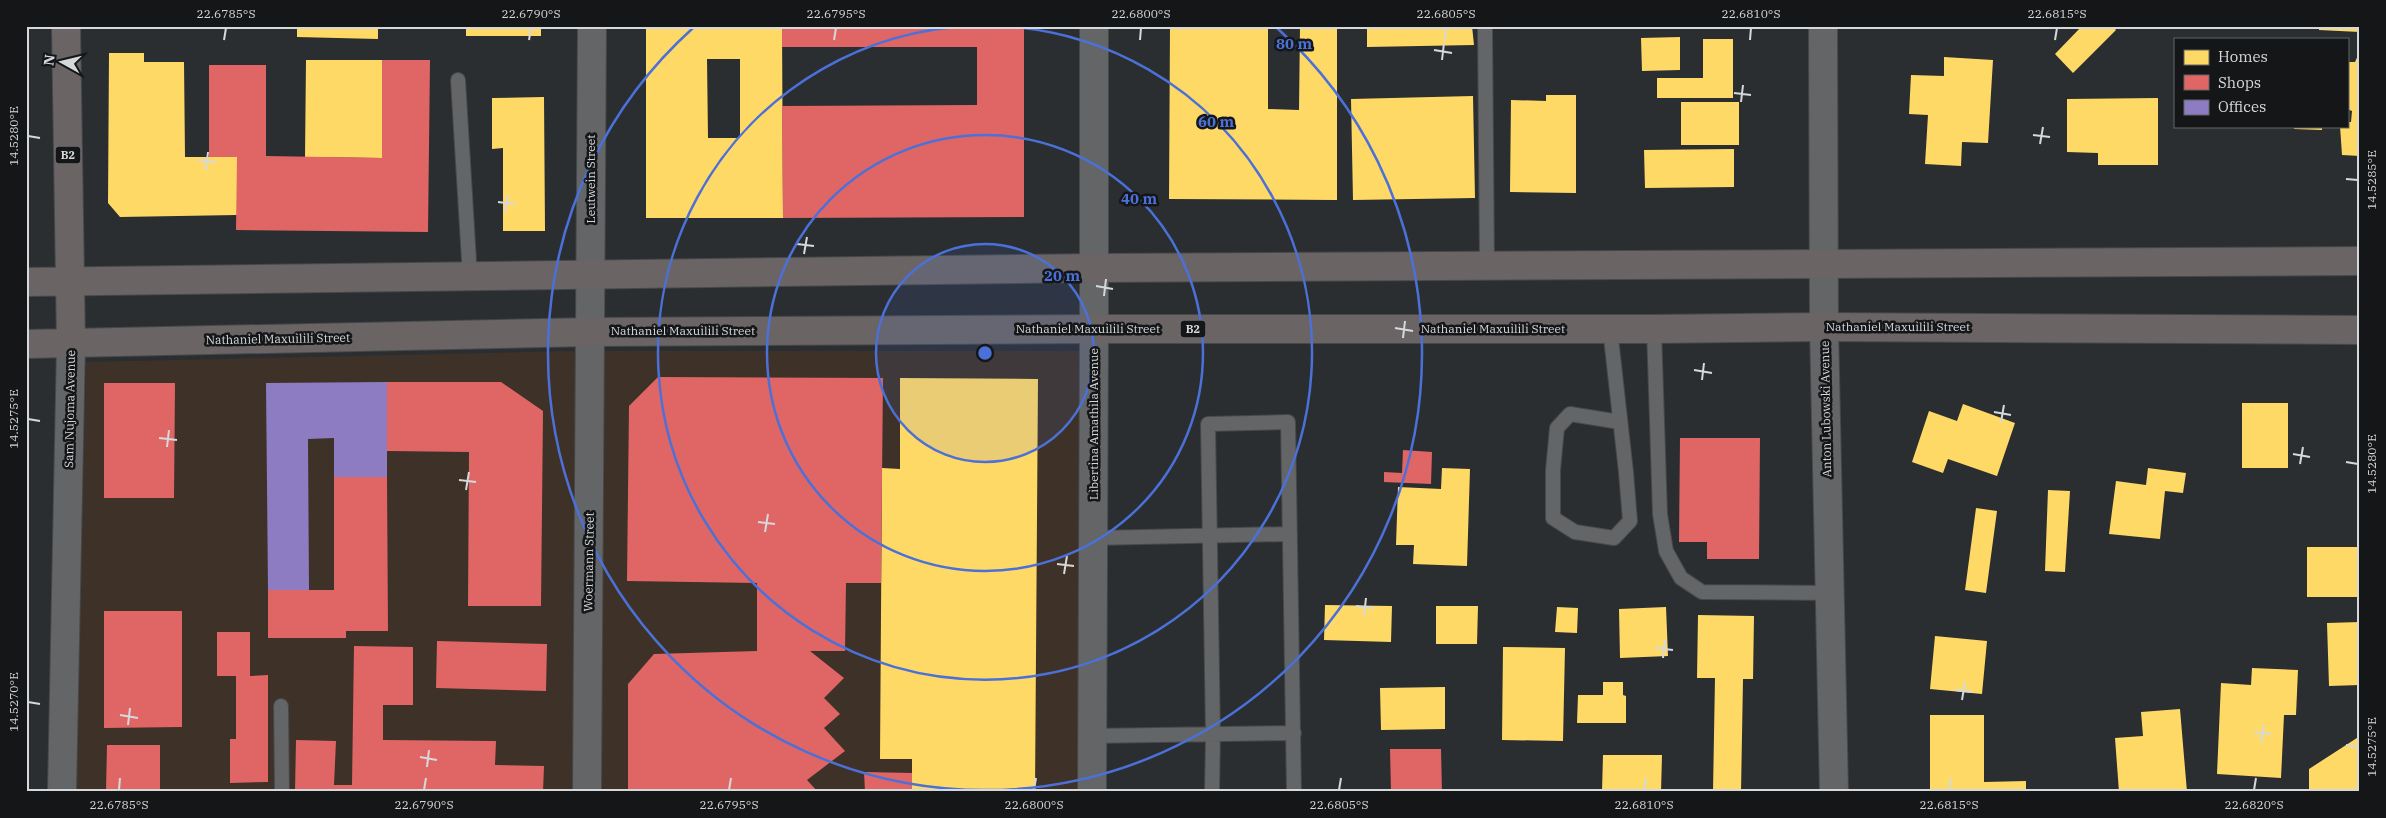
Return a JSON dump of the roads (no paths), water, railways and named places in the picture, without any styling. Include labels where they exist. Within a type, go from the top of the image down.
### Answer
[{"type":"highway","name":"Sam Nujoma Avenue","points":[[66,26],[71,344]]},
{"type":"highway","points":[[26,282],[70,283],[1094,268],[2360,261]]},
{"type":"highway","name":"Nathaniel Maxuilili Street","points":[[26,344],[591,332],[1824,327],[2360,330]]},
{"type":"street","name":"Leutwein Street","points":[[591,332],[592,26]]},
{"type":"street","name":"Libertina Amathila Avenue","points":[[1092,792],[1094,26]]},
{"type":"street","name":"Anton Lubowski Avenue","points":[[1822,26],[1824,327],[1834,792]]},
{"type":"street","name":"Woermann Street","points":[[587,792],[591,332]]},
{"type":"street","name":"Sam Nujoma Avenue","points":[[62,792],[71,344]]},
{"type":"lane","points":[[1485,26],[1487,266]]},
{"type":"lane","points":[[458,80],[470,277]]},
{"type":"lane","points":[[1610,329],[1620,422],[1630,521],[1614,538],[1575,532],[1553,518],[1553,470],[1557,428],[1570,414],[1620,422]]},
{"type":"lane","points":[[1654,329],[1660,514],[1666,551],[1681,578],[1702,592],[1830,593]]},
{"type":"lane","points":[[1212,792],[1213,735],[1208,424],[1288,422],[1294,792]]},
{"type":"lane","points":[[1093,538],[1290,534]]},
{"type":"lane","points":[[281,706],[282,792]]},
{"type":"lane","points":[[1092,736],[1294,733]]}]
